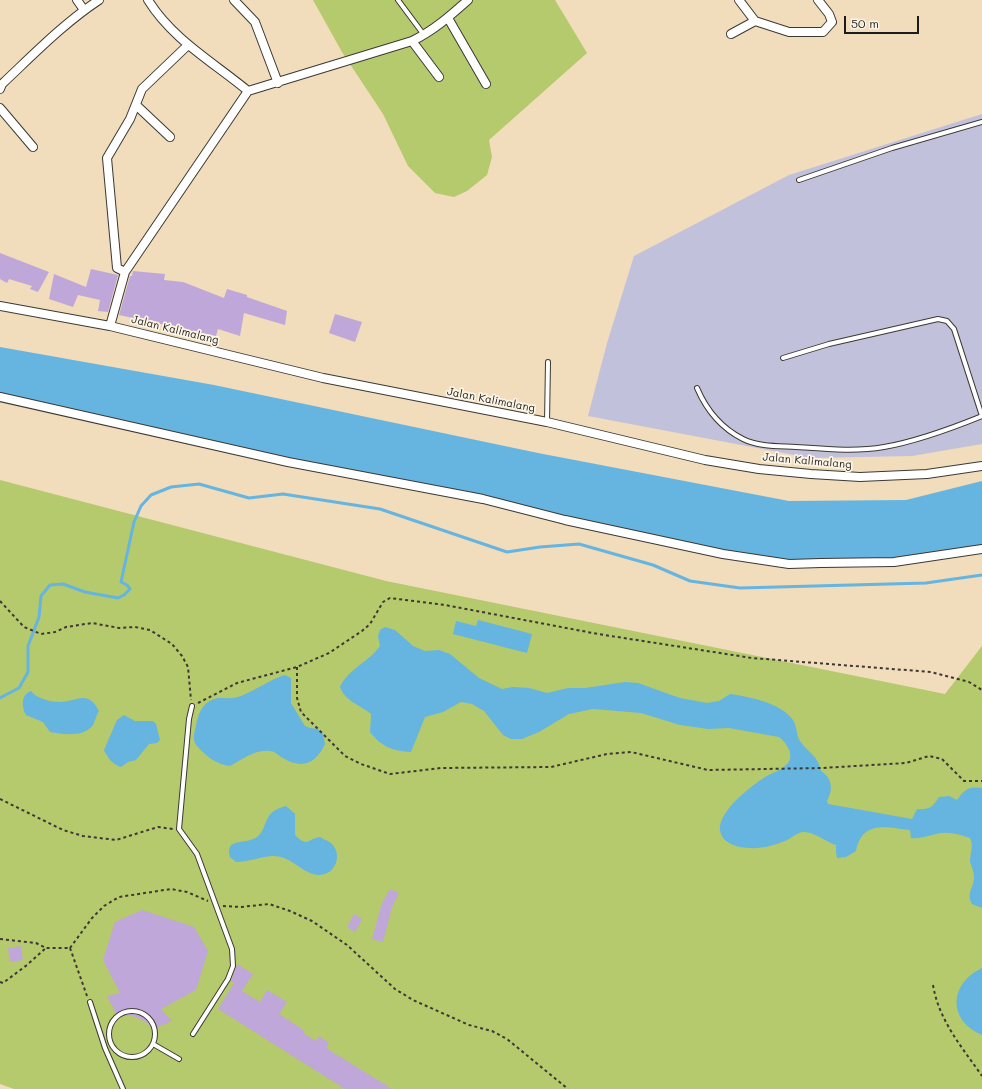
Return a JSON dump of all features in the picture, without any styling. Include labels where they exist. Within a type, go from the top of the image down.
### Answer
[{"type":"street","points":[[77,0],[84,10]]},
{"type":"street","points":[[0,89],[2,84],[26,61],[84,10],[99,0]]},
{"type":"street","points":[[148,0],[166,25],[188,45],[248,90]]},
{"type":"street","points":[[234,0],[255,22],[278,83]]},
{"type":"street","points":[[110,326],[125,272],[248,90],[278,83],[412,41],[424,35],[448,18],[468,0]]},
{"type":"street","points":[[739,0],[755,21],[789,32],[823,32],[832,22],[829,14],[818,0]]},
{"type":"street","points":[[448,18],[486,84]]},
{"type":"street","points":[[732,34],[755,21]]},
{"type":"street","points":[[412,41],[439,78]]},
{"type":"street","points":[[125,272],[117,268],[107,158],[136,105],[142,89],[188,45]]},
{"type":"street","points":[[136,105],[170,137]]},
{"type":"street","points":[[0,108],[33,147]]},
{"type":"street","name":"Jalan Kalimalang","points":[[0,306],[110,326],[323,378],[547,422],[705,460],[759,469],[860,477],[919,474],[982,466]]},
{"type":"street","points":[[0,397],[288,462],[483,499],[565,520],[723,554],[789,564],[894,562],[982,550]]},
{"type":"lane","points":[[398,0],[424,35]]},
{"type":"lane","points":[[799,180],[892,148],[982,122]]},
{"type":"lane","points":[[697,388],[703,401],[715,418],[742,439],[759,445],[843,449],[883,447],[949,430],[982,416],[954,330],[947,321],[938,319],[829,344],[783,358]]},
{"type":"lane","points":[[547,422],[548,362]]},
{"type":"lane","points":[[192,706],[189,718],[178,829],[197,854],[214,904],[232,949],[233,966],[221,990],[193,1034]]},
{"type":"lane","points":[[90,1002],[105,1048],[123,1089]]},
{"type":"lane","points":[[131,1010],[143,1013],[152,1021],[155,1032],[153,1044],[145,1053],[133,1057],[120,1054],[112,1045],[108,1034],[111,1022],[120,1013],[131,1010]]},
{"type":"lane","points":[[153,1044],[179,1058]]},
{"type":"lane","points":[[105,1048],[112,1045]]},
{"type":"path","points":[[0,601],[24,627],[41,634],[46,634],[66,627],[92,623],[150,630],[172,644],[182,656],[188,667],[192,706],[237,683],[297,667],[329,653],[370,624],[386,599],[399,598],[445,605],[598,634],[752,658],[931,672],[969,682],[982,690]]},
{"type":"path","points":[[297,667],[297,698],[301,712],[345,756],[361,764],[390,774],[441,768],[551,767],[607,754],[631,752],[708,770],[822,768],[906,763],[929,756],[942,759],[964,780],[982,782]]},
{"type":"path","points":[[0,799],[63,830],[83,836],[116,840],[158,827],[178,829]]},
{"type":"path","points":[[70,948],[92,918],[104,906],[119,897],[171,889],[187,892],[214,904],[229,908],[269,904],[290,911],[312,921],[347,945],[395,989],[413,1000],[462,1022],[492,1031],[507,1039],[568,1089]]},
{"type":"path","points":[[0,940],[36,943],[46,948],[70,948]]},
{"type":"path","points":[[0,982],[3,983],[46,948]]},
{"type":"path","points":[[70,948],[90,1002]]},
{"type":"path","points":[[933,985],[936,1000],[944,1021],[982,1076]]},
{"type":"shaded area","points":[[982,114],[982,444],[912,456],[810,458],[588,416],[607,343],[634,256],[789,175]]},
{"type":"green space","points":[[313,0],[555,0],[587,53],[489,140],[492,157],[487,175],[467,191],[454,197],[435,193],[408,166],[383,114],[342,52]]},
{"type":"green space","points":[[0,480],[386,581],[945,694],[982,646],[982,1089],[14,1089],[0,1084]]},
{"type":"water","points":[[0,347],[214,385],[538,453],[789,501],[906,500],[982,481],[982,549],[901,561],[821,563],[723,554],[0,397]]},
{"type":"water","points":[[478,620],[532,634],[527,653],[453,634],[456,621],[476,626]]},
{"type":"water","points":[[385,627],[395,630],[413,646],[425,651],[439,650],[450,654],[479,678],[502,689],[513,687],[529,688],[547,693],[568,688],[585,688],[625,682],[638,683],[680,698],[707,703],[719,701],[730,694],[756,699],[773,705],[788,714],[793,720],[800,741],[815,757],[821,771],[830,781],[831,789],[827,801],[828,804],[912,819],[917,809],[925,809],[930,807],[939,797],[949,796],[957,800],[967,789],[973,787],[982,788],[982,908],[972,904],[970,900],[974,877],[970,861],[972,844],[970,838],[961,835],[945,833],[920,838],[911,838],[910,830],[884,827],[876,828],[869,830],[864,834],[859,841],[856,851],[846,857],[837,858],[836,845],[807,832],[799,833],[789,839],[758,848],[740,847],[726,841],[722,837],[720,826],[728,810],[751,787],[789,762],[789,750],[779,737],[729,728],[708,729],[680,725],[641,713],[593,709],[569,714],[539,732],[522,739],[511,739],[503,735],[484,711],[472,704],[461,702],[443,712],[425,717],[411,752],[388,747],[378,741],[370,732],[371,714],[345,696],[340,687],[348,675],[370,657],[380,646],[378,636],[380,630]]},
{"type":"water","points":[[285,675],[291,678],[291,703],[305,726],[318,729],[323,734],[325,744],[313,760],[308,763],[297,764],[290,762],[274,752],[265,751],[249,755],[230,766],[221,764],[212,759],[195,744],[194,739],[198,716],[206,704],[214,699],[241,696]]},
{"type":"water","points":[[31,691],[38,697],[53,702],[63,702],[78,698],[86,698],[96,706],[99,711],[93,725],[84,732],[61,734],[50,732],[43,722],[26,715],[23,702],[25,695]]},
{"type":"water","points":[[124,715],[135,721],[153,721],[156,724],[160,740],[157,743],[149,744],[136,760],[128,762],[121,767],[111,760],[104,750],[117,720]]},
{"type":"water","points":[[286,806],[295,814],[295,835],[299,839],[308,842],[320,837],[335,847],[337,852],[336,863],[334,867],[326,874],[320,875],[308,872],[279,857],[272,856],[236,862],[230,857],[229,851],[233,844],[248,841],[257,837],[261,833],[269,816],[278,809]]},
{"type":"water","points":[[982,968],[982,1035],[971,1028],[963,1020],[958,1011],[956,1002],[958,992],[963,983],[971,975]]},
{"type":"building","points":[[0,253],[49,272],[38,292],[30,289],[32,286],[9,279],[7,283],[0,279]]},
{"type":"building","points":[[91,269],[118,275],[108,312],[98,311],[100,300],[78,295],[73,307],[49,299],[54,274],[86,287]]},
{"type":"building","points":[[133,271],[165,274],[164,280],[183,282],[224,298],[227,289],[247,295],[247,297],[287,311],[285,325],[244,313],[240,336],[218,329],[216,336],[119,315],[130,276],[132,276]]},
{"type":"building","points":[[335,314],[362,322],[355,342],[329,333]]},
{"type":"building","points":[[390,889],[399,893],[392,907],[383,942],[372,939],[382,903]]},
{"type":"building","points":[[142,910],[194,927],[208,951],[196,990],[161,1009],[172,1021],[153,1029],[146,1022],[131,1015],[118,1017],[107,996],[120,993],[103,960],[115,922]]},
{"type":"building","points":[[354,914],[362,919],[355,932],[347,927]]},
{"type":"building","points":[[21,946],[23,960],[10,962],[8,948]]},
{"type":"building","points":[[237,964],[253,974],[242,991],[260,1002],[267,990],[287,1002],[279,1014],[305,1031],[303,1033],[316,1041],[319,1036],[329,1043],[326,1048],[392,1089],[345,1089],[218,1009],[234,983],[231,981]]},
{"type":"waterway","points":[[0,698],[19,688],[28,672],[28,646],[39,617],[41,596],[50,585],[63,584],[85,592],[118,598],[124,595],[130,589],[127,585],[121,582],[134,522],[141,506],[151,495],[171,487],[199,484],[249,498],[283,494],[380,509],[507,552],[540,547],[579,544],[653,565],[690,581],[740,588],[926,583],[982,575]]}]
